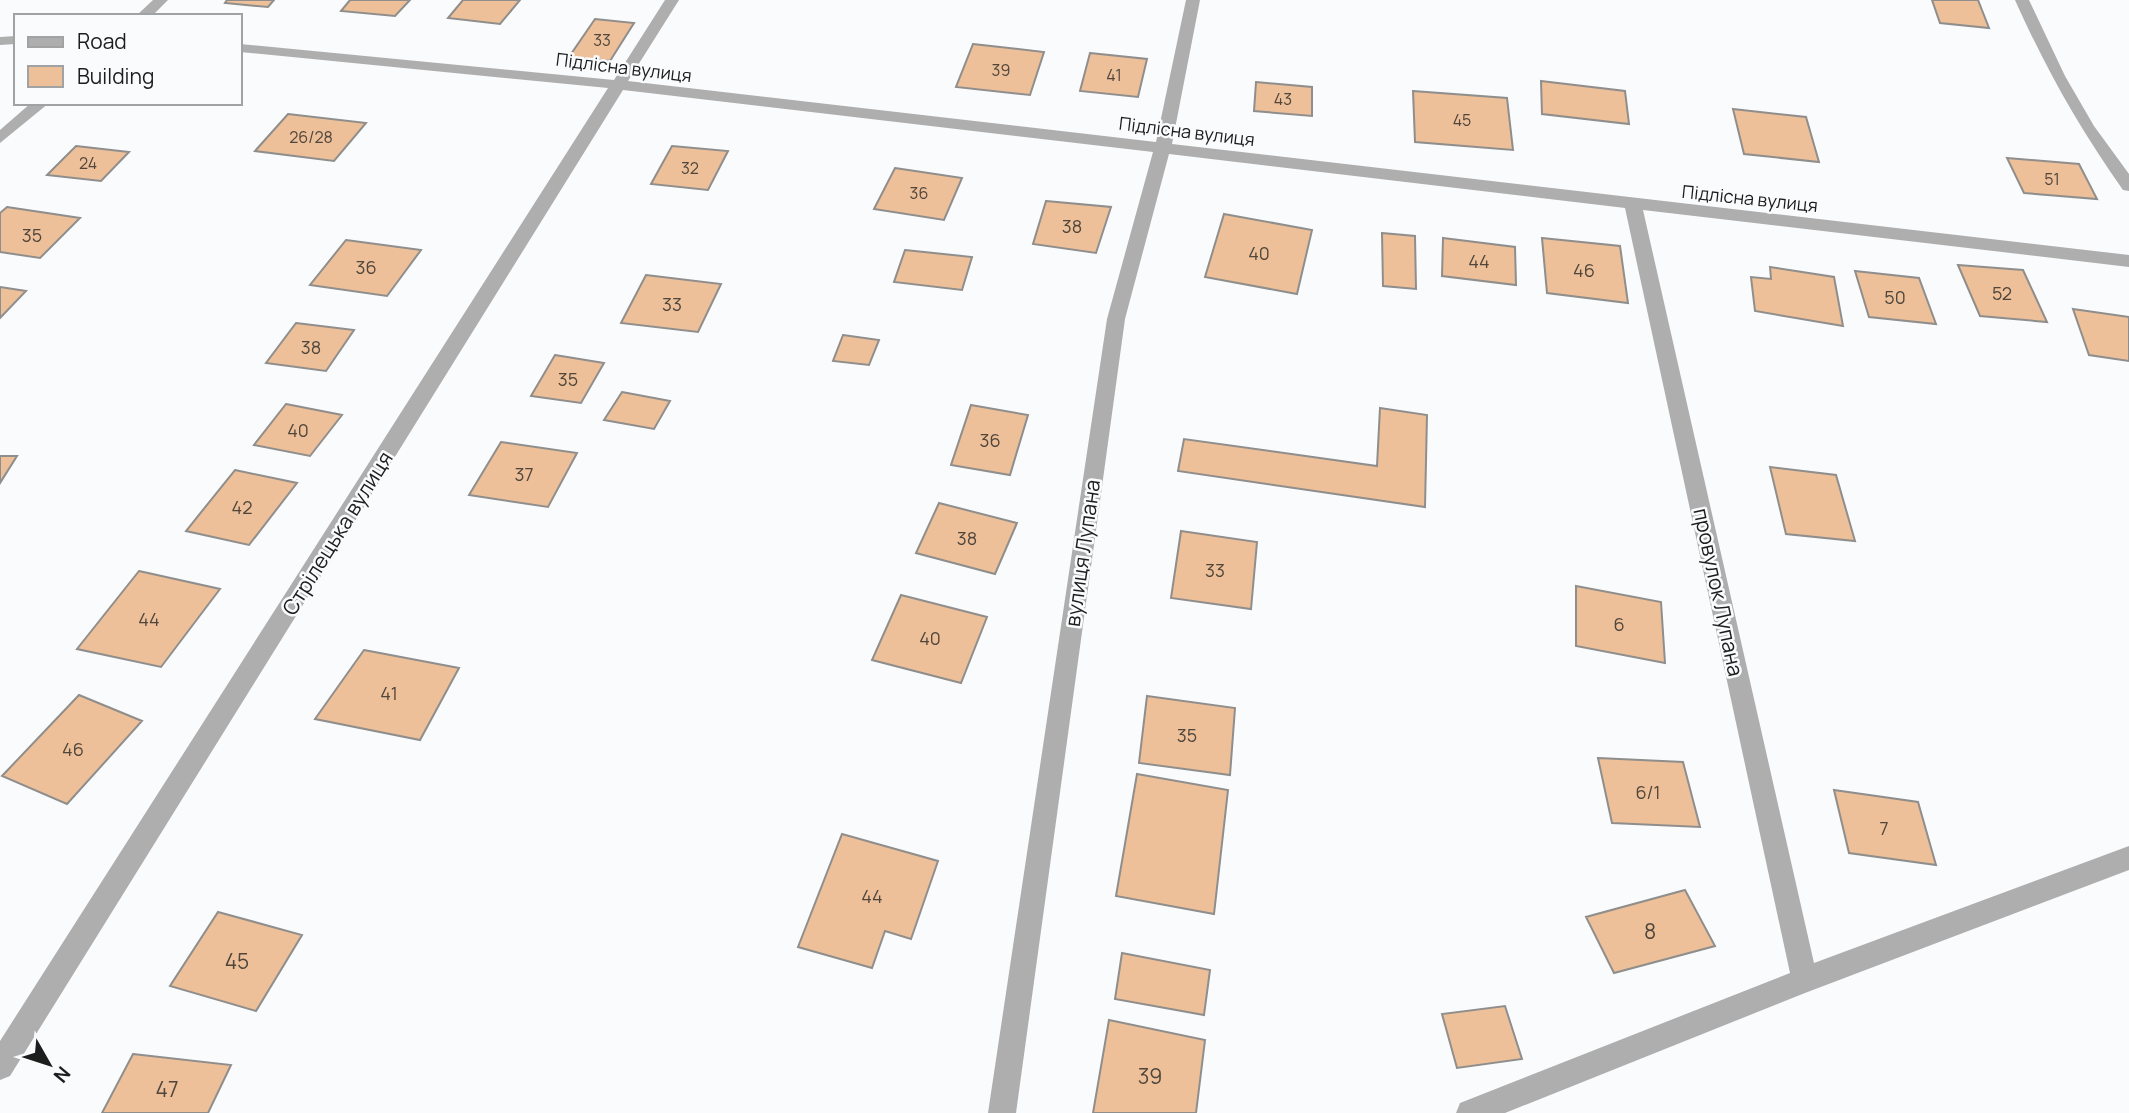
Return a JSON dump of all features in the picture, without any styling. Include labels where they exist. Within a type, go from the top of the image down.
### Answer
[{"type":"street","points":[[145,14],[160,0]]},
{"type":"street","name":"Стрілецька вулиця","points":[[0,1066],[12,1032],[672,0]]},
{"type":"street","name":"вулиця Лупана","points":[[1002,1113],[1116,319],[1163,147],[1193,0]]},
{"type":"street","points":[[2022,0],[2057,76],[2081,117],[2129,186]]},
{"type":"street","name":"Підлісна вулиця","points":[[242,48],[620,85],[2129,261]]},
{"type":"street","points":[[0,138],[39,105]]},
{"type":"street","name":"провулок Лупана","points":[[1633,204],[1805,980]]},
{"type":"street","points":[[1470,1113],[1805,980],[2129,858]]},
{"type":"building","points":[[227,0],[274,0],[268,7],[225,3]]},
{"type":"building","points":[[350,0],[410,0],[395,16],[341,11]]},
{"type":"building","points":[[463,0],[520,0],[500,24],[448,18]]},
{"type":"building","points":[[1932,0],[1978,0],[1989,28],[1940,23]]},
{"type":"building","points":[[595,19],[634,23],[610,61],[569,57]]},
{"type":"building","points":[[973,44],[1044,52],[1030,95],[956,87]]},
{"type":"building","points":[[1090,53],[1147,59],[1138,97],[1080,91]]},
{"type":"building","points":[[1541,81],[1625,91],[1629,124],[1542,114]]},
{"type":"building","points":[[1256,82],[1312,87],[1312,116],[1254,111]]},
{"type":"building","points":[[1413,91],[1507,98],[1513,150],[1415,142]]},
{"type":"building","points":[[1733,109],[1806,117],[1819,162],[1744,154]]},
{"type":"building","points":[[288,114],[366,123],[334,161],[255,151]]},
{"type":"building","points":[[76,146],[129,152],[101,181],[47,175]]},
{"type":"building","points":[[672,146],[728,151],[708,190],[651,184]]},
{"type":"building","points":[[2007,158],[2079,164],[2097,199],[2024,193]]},
{"type":"building","points":[[895,168],[962,178],[944,220],[874,209]]},
{"type":"building","points":[[1046,201],[1111,207],[1096,253],[1033,244]]},
{"type":"building","points":[[7,207],[80,218],[40,258],[0,252],[0,213]]},
{"type":"building","points":[[1224,214],[1312,230],[1297,294],[1205,277]]},
{"type":"building","points":[[1382,233],[1415,236],[1416,289],[1383,286]]},
{"type":"building","points":[[1443,238],[1515,247],[1516,285],[1442,276]]},
{"type":"building","points":[[1542,238],[1620,246],[1628,303],[1547,293]]},
{"type":"building","points":[[346,240],[421,250],[387,296],[310,285]]},
{"type":"building","points":[[905,250],[972,257],[962,290],[894,282]]},
{"type":"building","points":[[1958,265],[2023,270],[2047,322],[1980,316]]},
{"type":"building","points":[[1770,267],[1834,277],[1843,326],[1755,311],[1751,277],[1771,279]]},
{"type":"building","points":[[1855,271],[1919,278],[1936,324],[1869,317]]},
{"type":"building","points":[[646,275],[721,284],[698,332],[621,323]]},
{"type":"building","points":[[0,287],[26,291],[0,318]]},
{"type":"building","points":[[2073,309],[2129,317],[2129,361],[2089,355]]},
{"type":"building","points":[[296,323],[354,330],[326,371],[266,363]]},
{"type":"building","points":[[843,335],[879,340],[869,365],[833,361]]},
{"type":"building","points":[[555,355],[604,363],[581,403],[531,396]]},
{"type":"building","points":[[622,392],[670,401],[654,429],[604,420]]},
{"type":"building","points":[[286,404],[342,415],[310,456],[254,445]]},
{"type":"building","points":[[971,405],[1028,415],[1010,475],[951,465]]},
{"type":"building","points":[[1380,408],[1427,415],[1425,507],[1178,471],[1184,439],[1377,466]]},
{"type":"building","points":[[501,442],[577,453],[548,507],[469,495]]},
{"type":"building","points":[[0,456],[17,456],[0,483]]},
{"type":"building","points":[[1770,467],[1836,475],[1855,541],[1786,534]]},
{"type":"building","points":[[235,470],[297,483],[249,545],[186,531]]},
{"type":"building","points":[[939,503],[1017,523],[995,574],[916,553]]},
{"type":"building","points":[[1181,531],[1257,542],[1251,609],[1171,598]]},
{"type":"building","points":[[139,571],[220,589],[161,667],[77,649]]},
{"type":"building","points":[[1576,586],[1661,602],[1665,663],[1576,646]]},
{"type":"building","points":[[901,595],[987,617],[961,683],[872,660]]},
{"type":"building","points":[[364,650],[459,668],[420,740],[315,719]]},
{"type":"building","points":[[79,695],[142,721],[67,804],[2,776]]},
{"type":"building","points":[[1147,696],[1235,708],[1230,775],[1139,763]]},
{"type":"building","points":[[1598,758],[1683,762],[1700,827],[1612,823]]},
{"type":"building","points":[[1137,774],[1228,790],[1214,914],[1116,896]]},
{"type":"building","points":[[1834,790],[1918,802],[1936,865],[1849,853]]},
{"type":"building","points":[[842,834],[938,861],[911,939],[885,931],[872,968],[798,947]]},
{"type":"building","points":[[1685,890],[1715,946],[1614,973],[1586,917]]},
{"type":"building","points":[[218,912],[302,935],[256,1011],[170,986]]},
{"type":"building","points":[[1122,953],[1210,970],[1204,1015],[1115,999]]},
{"type":"building","points":[[1505,1006],[1522,1059],[1457,1068],[1442,1014]]},
{"type":"building","points":[[1109,1020],[1205,1040],[1196,1113],[1093,1113]]},
{"type":"building","points":[[133,1054],[231,1065],[208,1113],[102,1113]]}]
